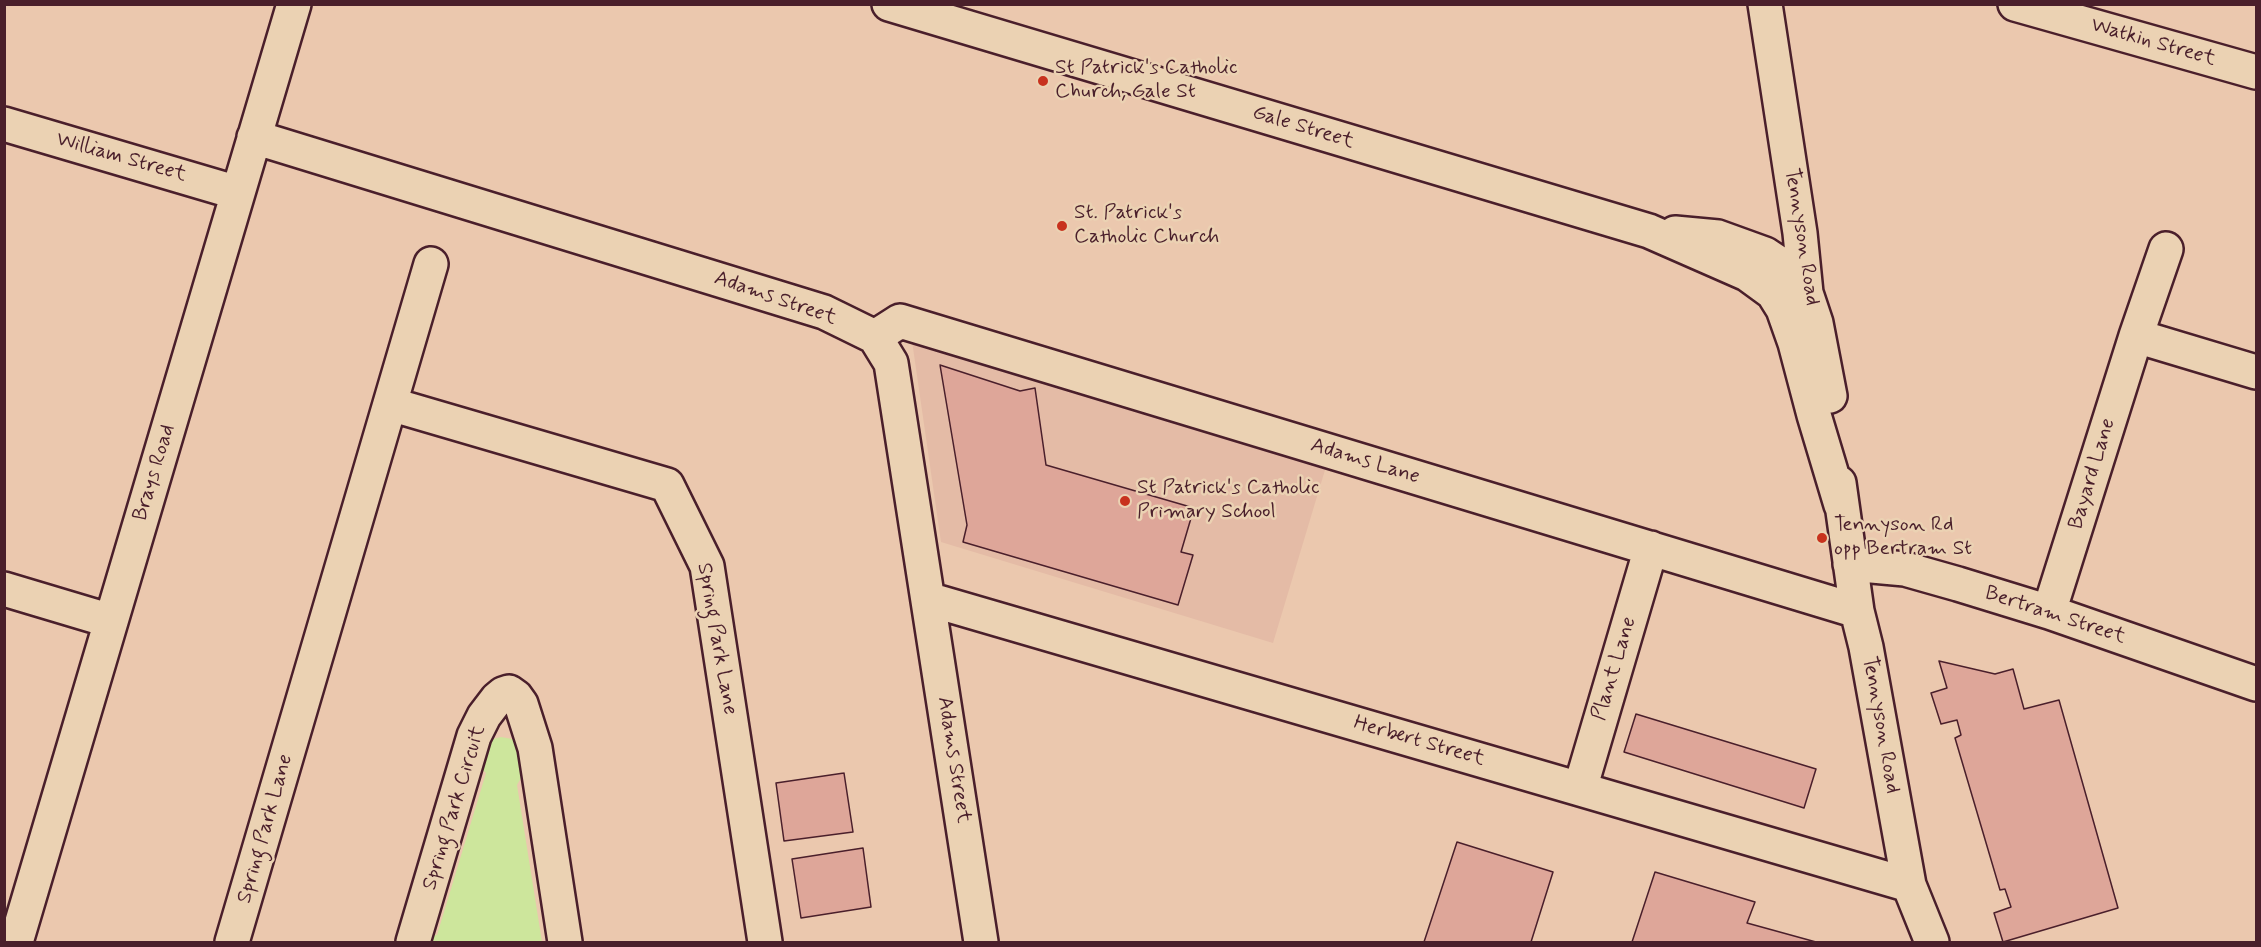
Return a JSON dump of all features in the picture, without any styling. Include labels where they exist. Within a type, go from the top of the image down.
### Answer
[{"type":"street","name":"Brays Road","points":[[16,942],[294,4]]},
{"type":"street","name":"Gale Street","points":[[889,4],[1649,231],[1718,237],[1747,247],[1780,264],[1796,277],[1795,301]]},
{"type":"street","name":"Tennyson Road","points":[[1765,4],[1800,233],[1795,301],[1816,323],[1832,404],[1841,505],[1857,611],[1866,647],[1910,885],[1932,942]]},
{"type":"street","name":"Watkin Street","points":[[2015,4],[2256,72]]},
{"type":"street","name":"William Street","points":[[4,124],[238,194]]},
{"type":"street","name":"Adams Street","points":[[254,137],[824,312],[875,337],[891,363],[981,942]]},
{"type":"street","name":"Bayard Lane","points":[[2049,612],[2136,336],[2166,249]]},
{"type":"street","name":"Spring Park Lane","points":[[232,942],[431,264]]},
{"type":"street","name":"Adams Lane","points":[[875,337],[900,321],[1857,611]]},
{"type":"street","points":[[2136,336],[2256,372]]},
{"type":"street","name":"Spring Park Lane","points":[[390,404],[667,485],[707,566],[765,942]]},
{"type":"street","name":"Plant Lane","points":[[1580,789],[1651,548]]},
{"type":"street","name":"Bertram Street","points":[[1850,564],[1905,569],[2049,612],[2256,684]]},
{"type":"street","points":[[4,589],[111,621]]},
{"type":"street","name":"Herbert Street","points":[[928,599],[1910,885]]},
{"type":"street","name":"Spring Park Circuit","points":[[413,942],[474,736],[484,716],[497,699],[509,692],[521,704],[535,748],[565,942]]},
{"type":"shaded area","name":"St Patrick's Catholic Primary School","points":[[911,334],[1328,460],[1273,643],[941,542]]},
{"type":"green space","points":[[501,737],[512,739],[524,747],[529,770],[517,785],[542,942],[423,942],[424,935],[437,935],[486,773],[478,766],[489,740]]},
{"type":"building","points":[[940,365],[1020,391],[1035,388],[1046,465],[1194,508],[1181,552],[1193,555],[1178,605],[963,542],[967,525]]},
{"type":"building","points":[[1939,661],[1995,674],[2013,669],[2024,709],[2059,700],[2118,908],[2003,942],[1994,913],[2011,907],[2005,889],[2000,890],[1955,738],[1961,735],[1957,720],[1941,724],[1931,693],[1947,688]]},
{"type":"building","points":[[1636,714],[1816,769],[1804,808],[1624,752]]},
{"type":"building","points":[[844,773],[853,832],[784,841],[776,783]]},
{"type":"building","points":[[1457,842],[1553,872],[1531,942],[1424,942]]},
{"type":"building","points":[[863,848],[871,907],[801,918],[792,859]]},
{"type":"building","points":[[1655,872],[1755,902],[1747,923],[1816,942],[1632,942]]},
{"type":"place","name":"St Patrick's Catholic Church, Gale St","points":[[1043,81]]},
{"type":"place","name":"St. Patrick's Catholic Church","points":[[1062,226]]},
{"type":"place","name":"St Patrick's Catholic Primary School","points":[[1125,501]]},
{"type":"place","name":"Tennyson Rd opp Bertram St","points":[[1822,538]]}]
